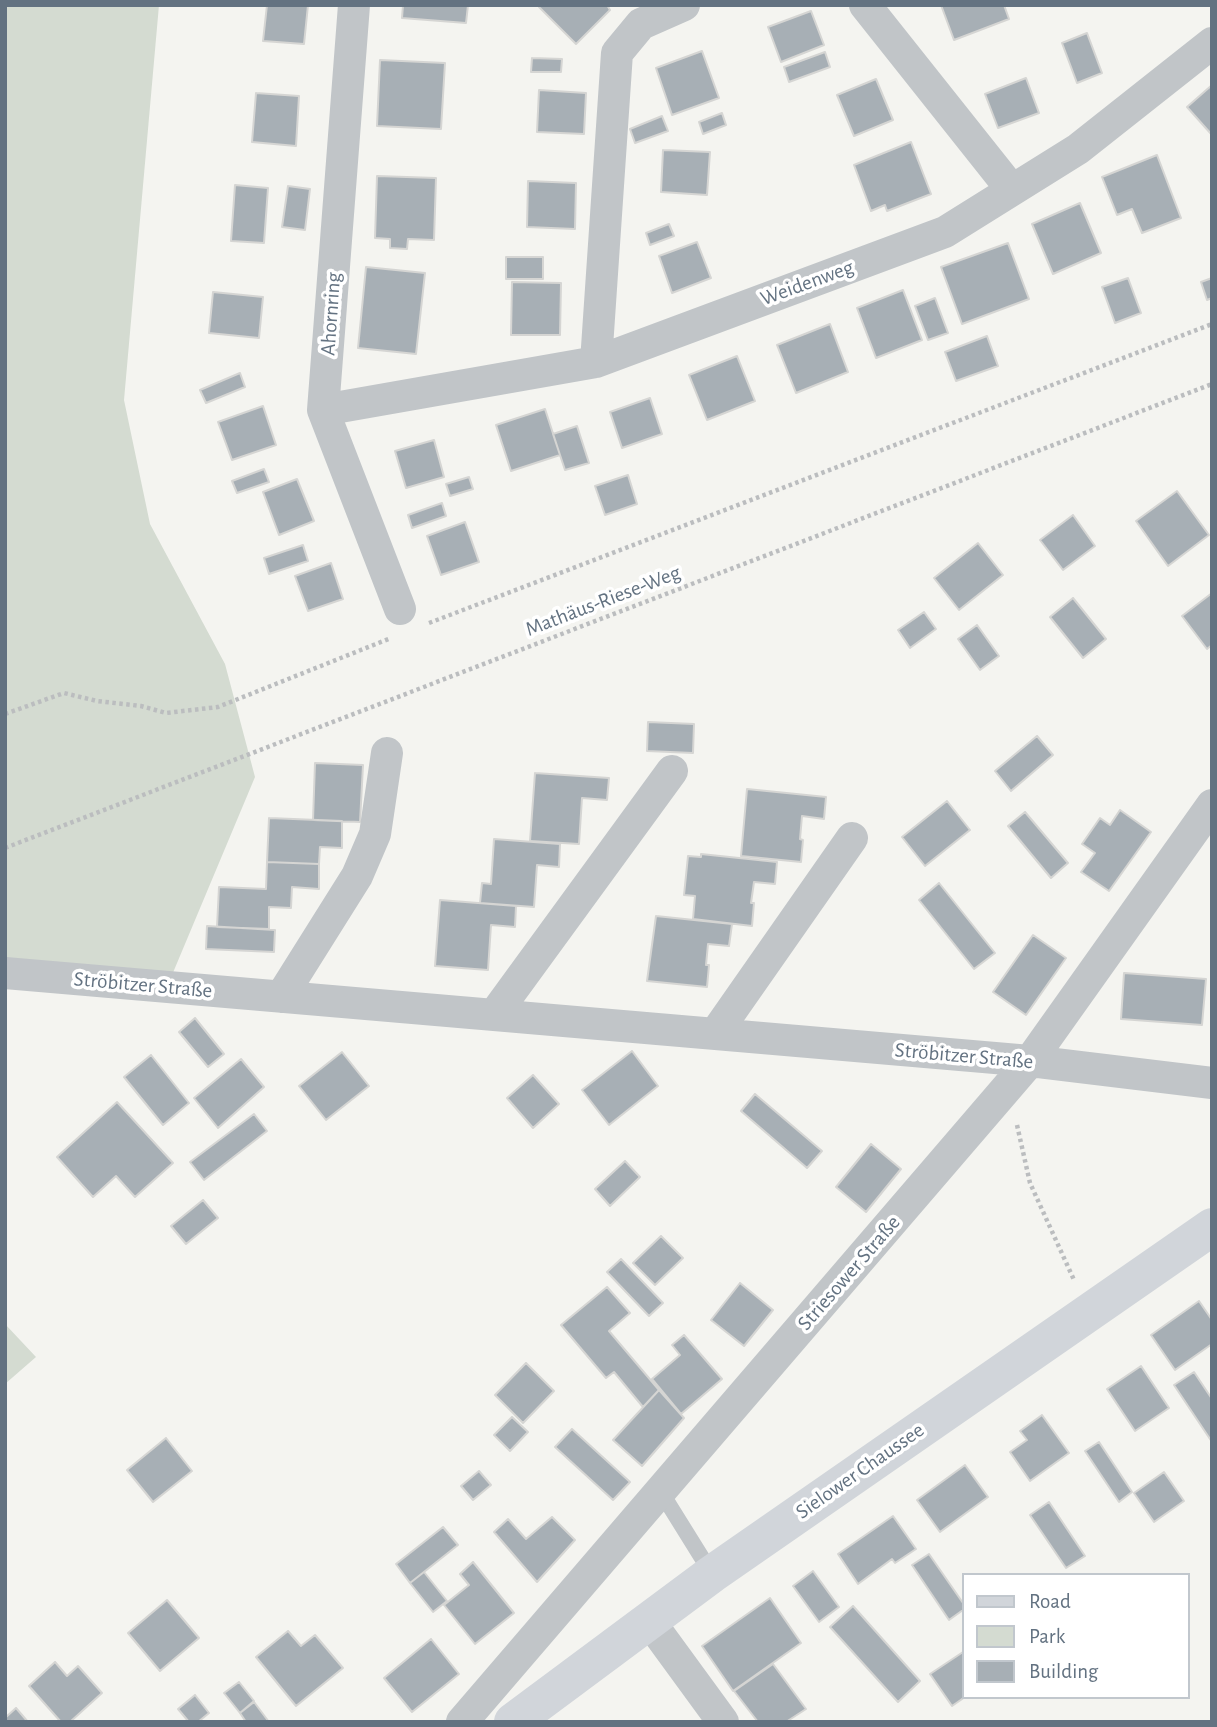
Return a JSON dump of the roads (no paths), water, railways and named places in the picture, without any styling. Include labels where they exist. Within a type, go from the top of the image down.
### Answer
[{"type":"main road","name":"Sielower Chaussee","points":[[513,1722],[712,1574],[1212,1227]]},
{"type":"street","name":"Ahornring","points":[[354,5],[323,410],[407,623]]},
{"type":"street","points":[[596,362],[617,52],[641,24],[684,5]]},
{"type":"street","points":[[865,5],[1012,190]]},
{"type":"street","name":"Weidenweg","points":[[323,410],[596,362],[945,232],[1078,149],[1212,43]]},
{"type":"street","points":[[281,997],[357,876],[375,834],[387,753]]},
{"type":"street","points":[[494,1015],[672,771]]},
{"type":"street","name":"Striesower Straße","points":[[462,1722],[1031,1061],[1212,805]]},
{"type":"street","points":[[715,1034],[852,838]]},
{"type":"street","name":"Ströbitzer Straße","points":[[5,973],[1031,1061],[1212,1083]]},
{"type":"street","points":[[650,1622],[723,1722]]},
{"type":"lane","points":[[661,1492],[712,1574]]}]
